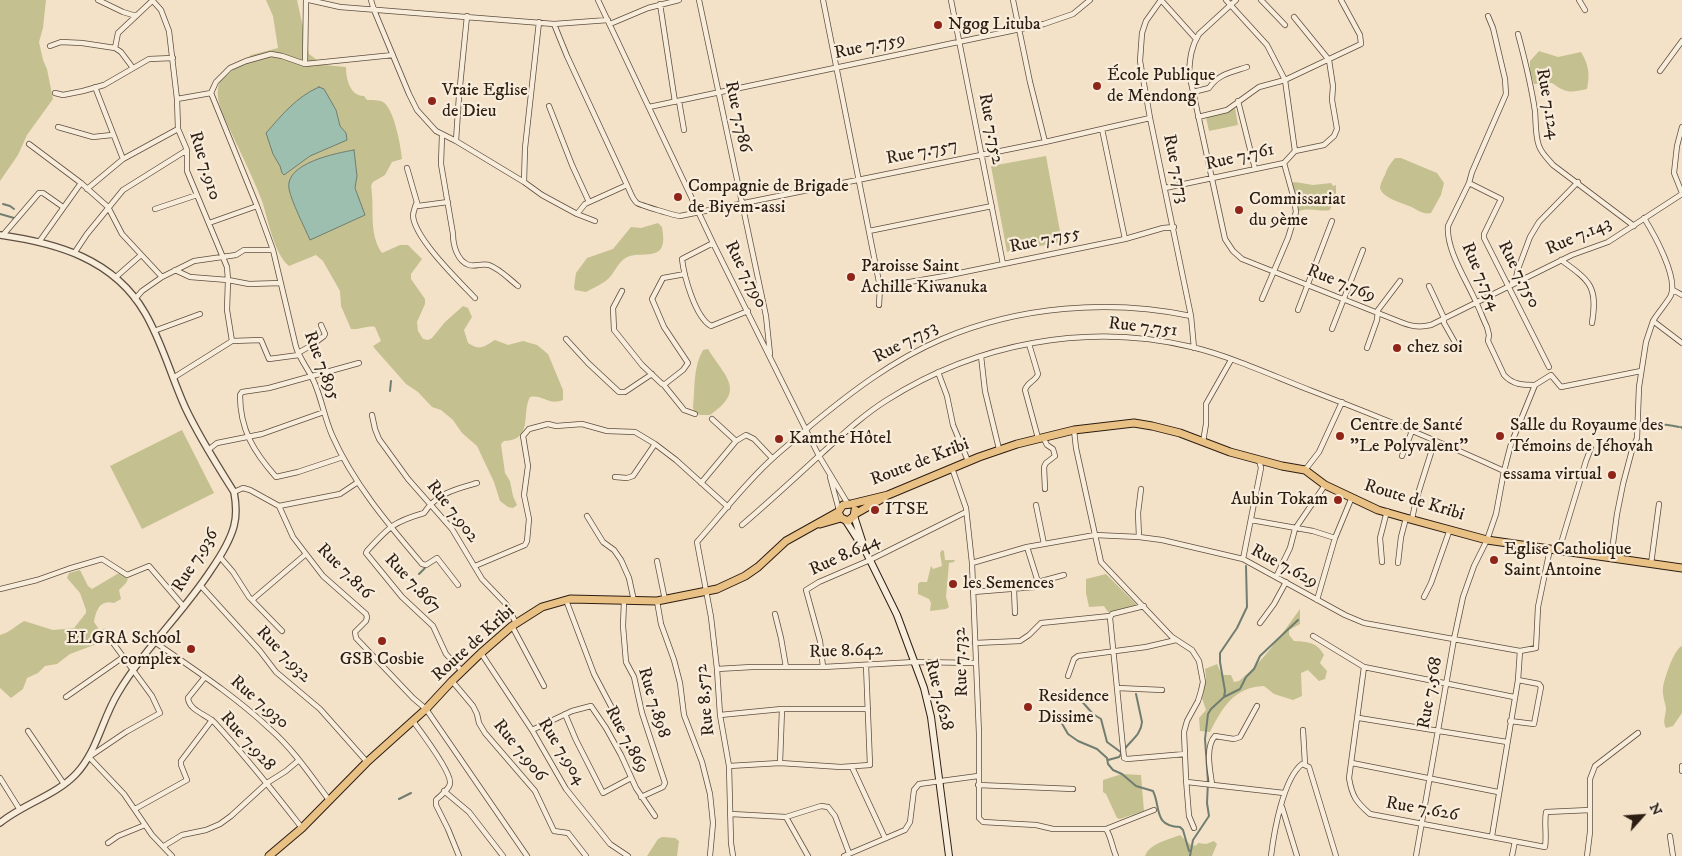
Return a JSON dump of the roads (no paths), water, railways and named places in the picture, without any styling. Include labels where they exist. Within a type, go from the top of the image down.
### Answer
[{"type":"main road","name":"Route de Kribi","points":[[270,856],[302,828],[367,762],[426,709],[481,653],[514,624],[542,607],[566,600],[661,600],[705,593],[745,576],[758,567],[786,541],[815,525],[841,515],[843,505],[888,495],[999,449],[1074,430],[1134,423],[1170,430],[1259,460],[1305,470],[1326,485],[1352,498],[1378,510],[1387,511],[1409,519],[1487,540],[1682,568]]},
{"type":"main road","points":[[841,515],[851,520],[855,515],[888,495]]},
{"type":"main road","points":[[850,504],[854,509],[855,515]]},
{"type":"main road","name":"Rue 7.628","points":[[841,515],[865,550],[897,615],[915,662],[931,717],[949,856]]},
{"type":"main road","name":"Rue 7.628","points":[[855,515],[865,550]]},
{"type":"street","points":[[98,0],[136,16]]},
{"type":"street","points":[[115,48],[118,33],[153,0]]},
{"type":"street","name":"Rue 7.910","points":[[153,0],[163,14],[169,31],[177,99],[178,128],[187,150],[187,171],[224,257],[228,280],[227,306],[232,341]]},
{"type":"street","points":[[305,64],[308,0],[340,7],[554,24],[609,22],[660,4],[678,0]]},
{"type":"street","points":[[371,0],[409,94],[417,110],[436,132],[456,141],[542,195],[577,214],[595,221]]},
{"type":"street","name":"Rue 7.790","points":[[598,0],[713,243],[770,358],[819,456],[850,504]]},
{"type":"street","name":"Rue 7.786","points":[[699,0],[766,316],[770,358]]},
{"type":"street","points":[[823,0],[880,287],[879,305]]},
{"type":"street","name":"Rue 7.752","points":[[951,0],[1003,264]]},
{"type":"street","points":[[1013,0],[1045,142]]},
{"type":"street","name":"Rue 7.759","points":[[649,108],[1044,24],[1070,16],[1090,0]]},
{"type":"street","points":[[1161,0],[1196,39],[1236,0]]},
{"type":"street","name":"Rue 7.773","points":[[1161,0],[1146,21],[1142,33],[1140,61],[1191,316],[1194,348]]},
{"type":"street","name":"Rue 7.761","points":[[1165,188],[1284,163],[1295,151],[1285,80],[1267,46],[1226,0]]},
{"type":"street","points":[[1261,0],[1285,25]]},
{"type":"street","points":[[1198,117],[1227,110],[1259,87],[1285,80],[1361,44],[1360,35],[1341,0]]},
{"type":"street","points":[[1579,0],[1585,10]]},
{"type":"street","points":[[660,4],[684,130]]},
{"type":"street","points":[[456,141],[467,16]]},
{"type":"street","name":"Rue 7.754","points":[[1488,16],[1505,80],[1506,94],[1472,172],[1469,184],[1448,226],[1448,234],[1459,265],[1477,303],[1489,335],[1488,341],[1504,375],[1508,380],[1518,384],[1535,384],[1551,376],[1561,387],[1641,371]]},
{"type":"street","points":[[1294,17],[1329,60],[1337,133],[1321,146],[1295,151]]},
{"type":"street","points":[[524,182],[525,148],[538,22]]},
{"type":"street","name":"Rue 7.757","points":[[554,24],[635,201],[673,216],[699,213],[982,155],[1150,118]]},
{"type":"street","name":"Rue 7.124","points":[[1518,34],[1527,68],[1535,113],[1535,130],[1543,154],[1553,165],[1634,226]]},
{"type":"street","name":"Rue 7.769","points":[[1196,39],[1190,57],[1189,73],[1198,117],[1225,239],[1242,259],[1415,327],[1431,325],[1509,285]]},
{"type":"street","points":[[1660,71],[1682,41]]},
{"type":"street","points":[[50,46],[61,42],[115,48],[121,52],[133,68]]},
{"type":"street","points":[[177,99],[211,93],[221,75],[230,68],[246,61],[274,54],[305,64],[393,55]]},
{"type":"street","points":[[55,94],[72,93],[104,85],[149,59],[173,58]]},
{"type":"street","points":[[1193,92],[1209,88],[1221,76],[1247,66]]},
{"type":"street","points":[[95,87],[112,135],[123,159]]},
{"type":"street","name":"Rue 7.895","points":[[211,93],[273,250],[298,354],[311,375],[333,436],[343,457],[358,482],[422,564],[426,565],[437,558],[458,585]]},
{"type":"street","points":[[1238,101],[1255,169]]},
{"type":"street","points":[[549,106],[589,202]]},
{"type":"street","points":[[58,127],[93,137],[112,135]]},
{"type":"street","points":[[1682,127],[1677,146],[1674,173],[1682,194]]},
{"type":"street","points":[[87,189],[123,159],[178,128]]},
{"type":"street","points":[[1102,129],[1125,239]]},
{"type":"street","points":[[442,135],[441,164],[453,234],[453,245],[464,262],[470,266],[486,264],[497,269],[518,286]]},
{"type":"street","points":[[29,144],[81,183],[108,207],[117,228],[162,277]]},
{"type":"street","points":[[74,252],[108,207],[130,184],[187,150]]},
{"type":"street","points":[[1262,299],[1296,212],[1284,163]]},
{"type":"street","points":[[407,168],[416,204],[414,217],[421,236],[434,254],[475,298]]},
{"type":"street","points":[[1509,285],[1516,278],[1530,237],[1539,222],[1578,182]]},
{"type":"street","points":[[39,242],[81,183]]},
{"type":"street","name":"Rue 7.750","points":[[1469,184],[1501,199],[1484,234],[1484,238],[1549,367]]},
{"type":"street","points":[[577,214],[584,204],[628,185]]},
{"type":"street","points":[[1,235],[39,193],[43,192],[62,208]]},
{"type":"street","name":"Rue 7.143","points":[[1509,285],[1562,260],[1608,242],[1682,194]]},
{"type":"street","points":[[154,209],[197,195]]},
{"type":"street","points":[[416,204],[420,206],[448,202]]},
{"type":"street","points":[[209,223],[257,206]]},
{"type":"street","points":[[869,231],[992,206]]},
{"type":"street","points":[[1611,558],[1623,484],[1637,438],[1639,387],[1646,342],[1653,321],[1670,298],[1672,290],[1672,279],[1653,232],[1644,218]]},
{"type":"street","points":[[1298,310],[1332,221]]},
{"type":"street","name":"Rue 7.755","points":[[880,287],[936,278],[1174,227]]},
{"type":"street","name":"Rue 7.936","points":[[0,823],[64,784],[77,773],[89,757],[110,708],[133,670],[201,586],[220,557],[234,527],[236,504],[234,492],[191,420],[154,331],[135,299],[116,277],[89,258],[74,252],[39,242],[1,235]]},
{"type":"street","points":[[713,243],[683,257],[685,274],[696,305],[707,324],[715,326],[748,311]]},
{"type":"street","points":[[135,299],[142,291],[162,277],[194,261],[236,255],[244,250],[273,250]]},
{"type":"street","points":[[1332,328],[1363,250]]},
{"type":"street","points":[[116,277],[141,255]]},
{"type":"street","points":[[1562,260],[1574,267],[1592,288],[1594,304],[1592,323]]},
{"type":"street","points":[[175,270],[190,276],[249,284],[281,283]]},
{"type":"street","points":[[663,384],[683,370],[688,363],[664,327],[652,299],[663,278],[685,274]]},
{"type":"street","points":[[1367,348],[1379,313],[1378,310],[1400,281]]},
{"type":"street","points":[[1429,286],[1444,318],[1444,323],[1457,346]]},
{"type":"street","points":[[1672,290],[1682,295]]},
{"type":"street","points":[[622,291],[613,308],[614,330],[684,410],[695,414]]},
{"type":"street","name":"Rue 7.753","points":[[697,542],[772,458],[850,393],[870,378],[910,355],[959,332],[995,321],[1030,314],[1091,308],[1152,310],[1191,316]]},
{"type":"street","points":[[154,331],[200,314]]},
{"type":"street","points":[[1653,321],[1682,343]]},
{"type":"street","points":[[173,378],[232,341],[262,340],[269,359],[298,354],[324,336],[321,325]]},
{"type":"street","name":"Rue 7.751","points":[[742,525],[861,419],[880,405],[938,372],[981,356],[1029,344],[1101,336],[1150,340],[1194,348],[1231,360],[1342,402],[1504,471]]},
{"type":"street","points":[[566,339],[588,363],[620,392],[625,392],[652,374]]},
{"type":"street","points":[[1029,344],[1038,376],[1027,384],[1025,390],[1040,438],[1053,449],[1055,456],[1044,467],[1045,489]]},
{"type":"street","points":[[981,356],[987,399],[999,449]]},
{"type":"street","points":[[1202,442],[1206,424],[1206,404],[1231,360]]},
{"type":"street","points":[[343,457],[278,478],[247,437],[240,410],[240,395],[242,392],[269,388],[358,363]]},
{"type":"street","points":[[938,372],[947,396],[953,424],[968,461]]},
{"type":"street","points":[[1487,540],[1496,514],[1511,444],[1535,384]]},
{"type":"street","points":[[1305,470],[1319,452],[1342,402]]},
{"type":"street","points":[[208,450],[217,442],[262,434],[324,412]]},
{"type":"street","name":"Rue 7.902","points":[[372,415],[374,429],[379,439],[401,471],[452,530],[488,586],[506,604],[544,686]]},
{"type":"street","points":[[712,419],[736,442]]},
{"type":"street","points":[[475,566],[525,545],[529,519],[524,495],[528,466],[523,436],[529,429],[546,424],[556,426],[582,424],[607,431],[635,432],[655,444],[728,507]]},
{"type":"street","points":[[1074,430],[1076,448],[1101,562],[1176,640],[1192,650],[1199,661],[1203,682],[1198,702],[1187,721],[1184,732],[1189,816],[1194,828]]},
{"type":"street","points":[[1402,456],[1412,431]]},
{"type":"street","points":[[701,483],[736,442],[746,435],[750,436],[772,458]]},
{"type":"street","points":[[1398,563],[1401,537],[1416,500],[1435,440]]},
{"type":"street","points":[[615,476],[628,478],[633,476],[655,444]]},
{"type":"street","points":[[1559,550],[1591,448]]},
{"type":"street","points":[[1243,559],[1261,468],[1259,460]]},
{"type":"street","name":"Rue 7.732","points":[[952,468],[966,512],[972,563],[979,734],[979,818],[983,822],[1036,825],[1053,828],[1106,829]]},
{"type":"street","points":[[829,474],[841,515]]},
{"type":"street","points":[[234,492],[243,488],[250,490],[279,506],[340,494],[358,482]]},
{"type":"street","name":"Rue 7.867","points":[[462,671],[446,654],[433,626],[402,597],[367,556],[367,550],[391,526],[402,519],[424,513],[430,503],[448,491],[477,483]]},
{"type":"street","points":[[1276,576],[1290,548],[1295,529],[1326,485]]},
{"type":"street","points":[[1139,537],[1138,513],[1141,488]]},
{"type":"street","points":[[1317,600],[1335,538],[1352,498]]},
{"type":"street","points":[[1651,564],[1659,504]]},
{"type":"street","points":[[1036,505],[1044,544]]},
{"type":"street","name":"Rue 7.816","points":[[279,506],[293,537],[323,576],[366,614],[366,621],[355,632],[356,638],[413,698],[426,709]]},
{"type":"street","points":[[1382,562],[1380,538],[1387,511]]},
{"type":"street","name":"Rue 8.644","points":[[823,667],[820,641],[806,590],[966,512]]},
{"type":"street","points":[[586,516],[603,542],[614,550],[621,560],[629,578],[634,601]]},
{"type":"street","points":[[1251,520],[1313,531],[1335,538]]},
{"type":"street","points":[[1424,596],[1431,583],[1450,529]]},
{"type":"street","name":"Rue 7.629","points":[[972,563],[1027,547],[1095,535],[1162,540],[1243,559],[1345,615],[1364,622],[1520,651]]},
{"type":"street","name":"Rue 7.568","points":[[1416,856],[1454,639],[1468,584],[1487,540]]},
{"type":"street","name":"Rue 8.572","points":[[697,542],[710,617],[717,669],[720,715],[729,766],[733,856]]},
{"type":"street","points":[[973,592],[1035,588],[1038,582],[1027,547]]},
{"type":"street","points":[[1492,836],[1518,680],[1520,651],[1536,648],[1538,606],[1550,549]]},
{"type":"street","points":[[252,600],[306,554]]},
{"type":"street","points":[[220,557],[252,600],[282,632]]},
{"type":"street","points":[[0,589],[37,580],[100,559],[125,575],[149,566],[184,607]]},
{"type":"street","points":[[657,561],[661,600],[661,624],[680,683],[684,715],[700,756],[710,794],[713,823],[710,856]]},
{"type":"street","points":[[1038,582],[1064,575]]},
{"type":"street","points":[[1260,623],[1274,604],[1286,582]]},
{"type":"street","name":"Rue 7.932","points":[[201,586],[260,651],[276,672],[320,709],[367,762]]},
{"type":"street","points":[[1014,590],[1016,613]]},
{"type":"street","points":[[566,600],[594,674],[622,727]]},
{"type":"street","name":"Rue 7.898","points":[[624,601],[622,626],[626,662],[634,677],[642,713],[665,783],[662,787],[641,797]]},
{"type":"street","points":[[975,643],[1020,641],[1029,636],[1041,623],[1110,616],[1144,606]]},
{"type":"street","points":[[774,614],[781,638],[786,667]]},
{"type":"street","points":[[1110,616],[1124,758],[1127,760],[1184,754]]},
{"type":"street","points":[[105,632],[122,658],[152,696],[160,713],[126,732],[89,757],[124,794],[158,842],[172,856]]},
{"type":"street","points":[[1313,636],[1364,667],[1514,697]]},
{"type":"street","points":[[1068,676],[1074,660],[1078,656],[1114,652],[1176,640]]},
{"type":"street","name":"Rue 7.930","points":[[156,643],[231,695],[270,728],[299,760],[329,800]]},
{"type":"street","name":"Rue 7.904","points":[[481,653],[532,730],[566,789],[610,844],[628,856]]},
{"type":"street","points":[[66,697],[122,658]]},
{"type":"street","name":"Rue 8.642","points":[[717,669],[823,667],[915,662],[976,663]]},
{"type":"street","points":[[729,766],[780,764],[852,767],[870,765],[866,665]]},
{"type":"street","name":"Rue 7.626","points":[[1364,667],[1359,718],[1349,778],[1358,804],[1370,814],[1545,846],[1547,837],[1546,812],[1590,810]]},
{"type":"street","name":"Rue 7.928","points":[[205,677],[188,700],[201,714],[212,720],[246,758],[302,828]]},
{"type":"street","points":[[1510,721],[1534,724],[1541,688],[1539,684],[1518,680]]},
{"type":"street","name":"Rue 7.906","points":[[452,681],[473,706],[485,733],[535,791],[552,828],[558,832],[568,833],[586,856]]},
{"type":"street","points":[[1118,688],[1162,690]]},
{"type":"street","name":"Rue 7.869","points":[[532,730],[587,705],[594,708],[621,755],[641,797],[655,816]]},
{"type":"street","points":[[1208,783],[1212,740],[1215,736],[1240,738],[1257,706]]},
{"type":"street","points":[[720,715],[782,708],[868,709]]},
{"type":"street","points":[[780,764],[782,708]]},
{"type":"street","points":[[426,709],[527,856]]},
{"type":"street","points":[[565,714],[603,793],[632,778]]},
{"type":"street","points":[[1359,718],[1507,742]]},
{"type":"street","points":[[135,809],[186,780],[181,760],[212,720]]},
{"type":"street","points":[[413,721],[437,755],[450,780],[450,786],[436,800],[436,805],[459,856]]},
{"type":"street","points":[[1303,730],[1305,764],[1309,767],[1330,842],[1336,856]]},
{"type":"street","points":[[28,731],[64,784]]},
{"type":"street","points":[[1587,856],[1590,841],[1590,779],[1595,766],[1638,733]]},
{"type":"street","points":[[164,846],[182,835],[206,830],[220,824],[239,810],[266,783],[286,771],[299,760]]},
{"type":"street","points":[[1352,763],[1498,792]]},
{"type":"street","points":[[1270,856],[1284,793],[1297,769],[1302,764],[1305,764]]},
{"type":"street","points":[[1682,766],[1682,771]]},
{"type":"street","points":[[852,767],[885,838]]},
{"type":"street","points":[[844,856],[905,830],[910,822],[916,786],[919,784],[978,776]]},
{"type":"street","points":[[0,778],[20,810]]},
{"type":"street","points":[[1187,782],[1284,793]]},
{"type":"street","points":[[978,785],[1074,789]]},
{"type":"street","points":[[444,791],[469,812],[503,856]]},
{"type":"street","points":[[731,814],[786,817],[821,806],[828,807],[835,816],[849,853]]},
{"type":"street","points":[[1281,806],[1297,856]]},
{"type":"street","points":[[1116,856],[1106,829],[1154,810]]},
{"type":"street","points":[[786,817],[808,856]]},
{"type":"street","points":[[108,843],[118,836],[145,825]]},
{"type":"street","points":[[1670,836],[1673,856]]},
{"type":"street","points":[[1512,856],[1515,841]]},
{"type":"waterway","points":[[3,204],[14,209]]},
{"type":"waterway","points":[[0,214],[14,218]]},
{"type":"waterway","points":[[390,391],[391,381]]},
{"type":"waterway","points":[[1597,426],[1649,424],[1679,427]]},
{"type":"waterway","points":[[1224,697],[1225,691],[1220,653],[1237,628],[1247,607],[1246,566]]},
{"type":"waterway","points":[[419,574],[425,568]]},
{"type":"waterway","points":[[1190,856],[1193,840],[1209,816],[1205,739],[1208,714],[1224,697],[1240,689],[1246,677],[1254,669],[1260,656],[1298,620]]},
{"type":"waterway","points":[[1071,689],[1093,714],[1101,719],[1107,742],[1122,753]]},
{"type":"waterway","points":[[1124,750],[1138,734],[1141,727],[1142,722],[1136,694]]},
{"type":"waterway","points":[[1057,715],[1068,734],[1078,741],[1097,749],[1107,758],[1108,764],[1113,770],[1122,774],[1136,786],[1153,791],[1159,815],[1166,823],[1171,826],[1180,827],[1183,830],[1189,851]]},
{"type":"waterway","points":[[1108,760],[1119,757],[1121,754]]},
{"type":"waterway","points":[[399,799],[411,793]]},
{"type":"place","name":"Ngog Lituba","points":[[938,25]]},
{"type":"place","name":"École Publique de Mendong","points":[[1097,86]]},
{"type":"place","name":"Vraie Eglise de Dieu","points":[[432,101]]},
{"type":"place","name":"Compagnie de Brigade de Biyem-assi","points":[[678,197]]},
{"type":"place","name":"Commissariat du 9ème","points":[[1239,210]]},
{"type":"place","name":"Paroisse Saint Achille Kiwanuka","points":[[851,277]]},
{"type":"place","name":"chez soi","points":[[1397,348]]},
{"type":"place","name":"Centre de Santé \"Le Polyvalent\"","points":[[1340,436]]},
{"type":"place","name":"Salle du Royaume des Témoins de Jéhovah","points":[[1500,436]]},
{"type":"place","name":"Kamthe Hôtel","points":[[779,439]]},
{"type":"place","name":"essama virtual","points":[[1612,475]]},
{"type":"place","name":"Aubin Tokam","points":[[1338,500]]},
{"type":"place","name":"ITSE","points":[[875,510]]},
{"type":"place","name":"Eglise Catholique Saint Antoine","points":[[1494,560]]},
{"type":"place","name":"les Semences","points":[[953,584]]},
{"type":"place","name":"GSB Cosbie","points":[[382,641]]},
{"type":"place","name":"ELGRA School complex","points":[[191,649]]},
{"type":"place","name":"Residence Dissime","points":[[1028,707]]}]
